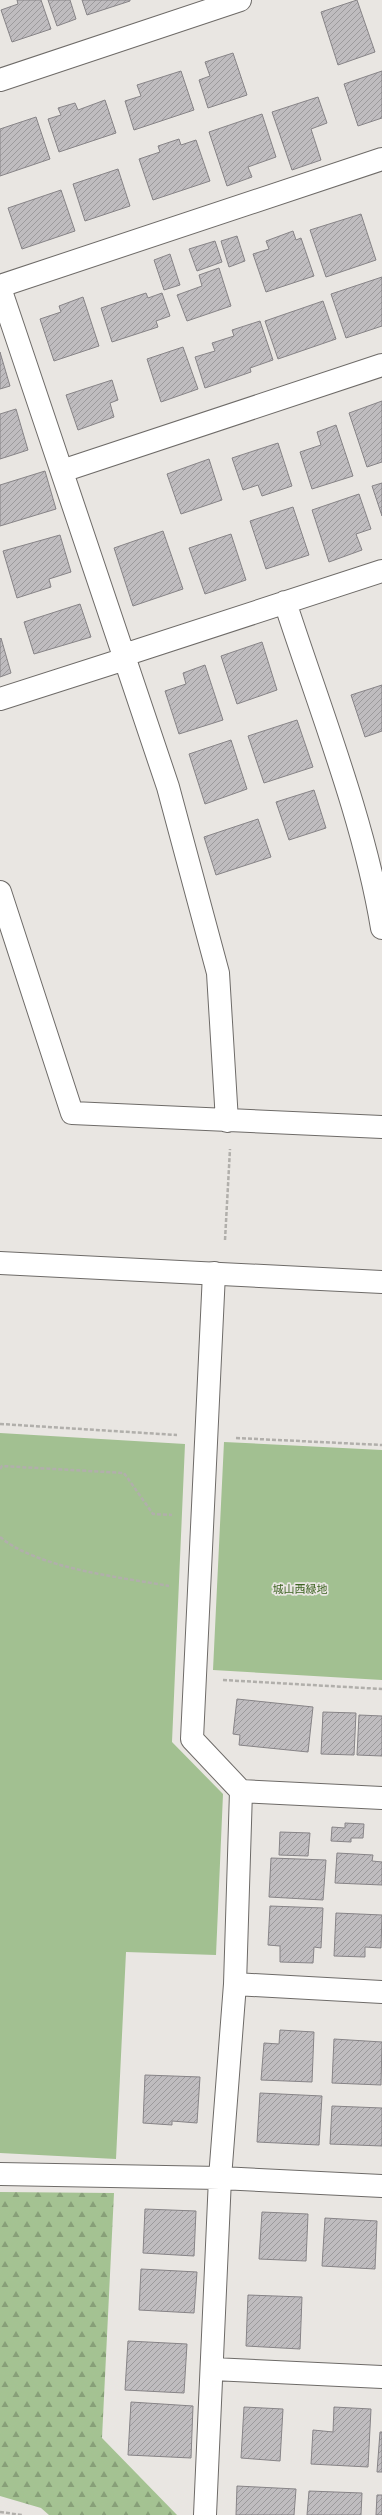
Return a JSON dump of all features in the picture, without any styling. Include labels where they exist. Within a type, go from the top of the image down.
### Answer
[{"type":"street","points":[[0,80],[240,0]]},
{"type":"street","points":[[229,1121],[218,973],[168,787],[0,287],[382,159]]},
{"type":"street","points":[[62,471],[382,365]]},
{"type":"street","points":[[0,699],[285,602],[382,571]]},
{"type":"street","points":[[285,602],[356,820],[370,868],[382,928]]},
{"type":"street","points":[[0,892],[72,1112],[229,1121],[382,1127]]},
{"type":"street","points":[[0,1263],[382,1282]]},
{"type":"street","points":[[214,1273],[192,1739],[241,1791],[382,1798]]},
{"type":"street","points":[[205,2515],[220,2178],[235,1984],[241,1791]]},
{"type":"street","points":[[235,1984],[382,1992]]},
{"type":"street","points":[[0,2174],[220,2178],[382,2186]]},
{"type":"street","points":[[212,2368],[382,2377]]},
{"type":"path","points":[[225,1240],[229,1121]]},
{"type":"path","points":[[0,1469],[2,1466],[124,1473],[153,1514],[202,1517]]},
{"type":"path","points":[[0,1537],[29,1554],[90,1572],[199,1592]]},
{"type":"path","points":[[195,1679],[382,1689]]},
{"type":"path","points":[[0,2512],[22,2515]]},
{"type":"green space","points":[[0,1433],[185,1444],[172,1742],[223,1794],[216,1955],[126,1952],[116,2159],[0,2153]]},
{"type":"green space","name":"城山西緑地","points":[[224,1442],[382,1450],[382,1680],[213,1670]]},
{"type":"green space","points":[[0,2192],[114,2193],[102,2438],[177,2515],[49,2515],[41,2508],[0,2496]]},
{"type":"building","points":[[17,0],[41,0],[51,29],[12,42],[1,10],[18,4]]},
{"type":"building","points":[[48,0],[70,0],[76,19],[57,26]]},
{"type":"building","points":[[82,0],[130,0],[130,1],[87,15]]},
{"type":"building","points":[[357,0],[375,52],[338,65],[321,12]]},
{"type":"building","points":[[233,53],[247,95],[208,108],[199,80],[210,76],[205,62]]},
{"type":"building","points":[[181,71],[194,110],[134,130],[125,101],[141,96],[137,85]]},
{"type":"building","points":[[382,71],[382,118],[358,126],[344,84]]},
{"type":"building","points":[[318,97],[327,123],[311,129],[321,160],[292,170],[272,112]]},
{"type":"building","points":[[105,100],[116,133],[59,152],[48,119],[61,115],[58,108],[75,103],[78,110]]},
{"type":"building","points":[[262,114],[276,157],[248,167],[252,177],[227,186],[209,132]]},
{"type":"building","points":[[36,117],[50,159],[0,176],[0,129]]},
{"type":"building","points":[[179,139],[181,145],[196,140],[210,181],[153,200],[139,159],[160,152],[158,146]]},
{"type":"building","points":[[118,169],[130,206],[85,221],[73,184]]},
{"type":"building","points":[[61,190],[75,231],[22,249],[8,208]]},
{"type":"building","points":[[361,214],[376,260],[326,277],[310,230]]},
{"type":"building","points":[[293,231],[296,240],[301,238],[314,276],[266,292],[253,254],[269,249],[266,241]]},
{"type":"building","points":[[237,236],[245,261],[229,267],[221,241]]},
{"type":"building","points":[[215,241],[222,262],[197,271],[189,249]]},
{"type":"building","points":[[170,254],[180,285],[164,290],[154,260]]},
{"type":"building","points":[[219,268],[231,306],[187,321],[177,295],[202,286],[199,275]]},
{"type":"building","points":[[382,277],[382,326],[346,338],[331,294]]},
{"type":"building","points":[[146,293],[148,298],[162,293],[170,316],[156,321],[158,327],[112,342],[101,308]]},
{"type":"building","points":[[83,297],[99,346],[54,361],[40,319],[61,312],[59,306]]},
{"type":"building","points":[[323,301],[336,339],[278,359],[265,321]]},
{"type":"building","points":[[260,321],[273,360],[250,368],[251,372],[205,388],[195,357],[215,351],[212,343],[234,336],[232,330]]},
{"type":"building","points":[[183,347],[198,389],[161,402],[147,359]]},
{"type":"building","points":[[0,352],[10,386],[0,389]]},
{"type":"building","points":[[112,380],[118,400],[110,403],[114,417],[78,430],[66,395]]},
{"type":"building","points":[[382,401],[382,462],[367,467],[349,413]]},
{"type":"building","points":[[16,409],[28,450],[0,459],[0,414]]},
{"type":"building","points":[[336,425],[353,476],[312,489],[300,452],[321,445],[317,432]]},
{"type":"building","points":[[278,443],[292,486],[262,496],[258,485],[243,490],[232,458]]},
{"type":"building","points":[[209,459],[222,500],[181,514],[167,474]]},
{"type":"building","points":[[45,471],[56,509],[0,526],[0,485]]},
{"type":"building","points":[[382,483],[382,516],[372,486]]},
{"type":"building","points":[[359,494],[371,529],[356,534],[362,550],[329,562],[312,510]]},
{"type":"building","points":[[293,507],[309,555],[266,569],[250,521]]},
{"type":"building","points":[[163,531],[183,589],[133,606],[114,548]]},
{"type":"building","points":[[231,534],[246,580],[205,594],[189,548]]},
{"type":"building","points":[[60,535],[71,572],[49,579],[51,587],[17,598],[3,551]]},
{"type":"building","points":[[80,604],[91,637],[34,654],[24,622]]},
{"type":"building","points":[[1,638],[11,673],[0,677],[0,639]]},
{"type":"building","points":[[262,642],[277,690],[237,704],[221,656]]},
{"type":"building","points":[[205,665],[223,720],[179,734],[165,691],[186,684],[183,673]]},
{"type":"building","points":[[382,685],[382,731],[365,737],[351,695]]},
{"type":"building","points":[[297,720],[313,767],[264,783],[248,736]]},
{"type":"building","points":[[231,740],[247,789],[205,804],[189,754]]},
{"type":"building","points":[[314,790],[326,828],[289,840],[276,802]]},
{"type":"building","points":[[258,819],[271,857],[216,875],[204,837]]},
{"type":"building","points":[[237,1699],[313,1707],[308,1752],[239,1745],[240,1735],[233,1734]]},
{"type":"building","points":[[323,1712],[356,1713],[354,1755],[321,1754]]},
{"type":"building","points":[[359,1715],[382,1716],[382,1756],[357,1755]]},
{"type":"building","points":[[345,1823],[364,1824],[363,1838],[351,1838],[351,1842],[331,1841],[332,1827],[345,1828]]},
{"type":"building","points":[[280,1832],[310,1833],[308,1856],[279,1855]]},
{"type":"building","points":[[337,1853],[373,1855],[372,1861],[382,1862],[382,1885],[335,1883]]},
{"type":"building","points":[[271,1858],[326,1860],[323,1900],[269,1897]]},
{"type":"building","points":[[270,1906],[323,1908],[321,1948],[314,1947],[313,1963],[280,1962],[280,1946],[268,1945]]},
{"type":"building","points":[[336,1913],[382,1915],[381,1948],[365,1947],[365,1957],[334,1956]]},
{"type":"building","points":[[280,2030],[314,2032],[312,2082],[261,2080],[264,2043],[279,2044]]},
{"type":"building","points":[[334,2039],[382,2042],[381,2085],[332,2083]]},
{"type":"building","points":[[145,2075],[200,2077],[197,2123],[172,2121],[172,2125],[143,2123]]},
{"type":"building","points":[[260,2093],[322,2096],[319,2145],[257,2142]]},
{"type":"building","points":[[332,2106],[382,2108],[382,2146],[330,2144]]},
{"type":"building","points":[[145,2209],[196,2211],[194,2256],[143,2253]]},
{"type":"building","points":[[262,2212],[308,2214],[306,2261],[259,2259]]},
{"type":"building","points":[[325,2218],[377,2221],[375,2269],[322,2266]]},
{"type":"building","points":[[141,2269],[197,2272],[194,2313],[139,2310]]},
{"type":"building","points":[[248,2295],[302,2297],[300,2349],[246,2346]]},
{"type":"building","points":[[128,2341],[187,2344],[184,2393],[125,2390]]},
{"type":"building","points":[[131,2402],[193,2406],[191,2458],[128,2455]]},
{"type":"building","points":[[244,2407],[283,2409],[280,2461],[241,2458]]},
{"type":"building","points":[[334,2407],[371,2409],[368,2467],[311,2464],[313,2430],[333,2432]]},
{"type":"building","points":[[380,2432],[382,2432],[382,2472],[377,2472]]},
{"type":"building","points":[[237,2486],[296,2489],[294,2515],[236,2515]]},
{"type":"building","points":[[309,2491],[362,2493],[361,2515],[307,2515]]},
{"type":"building","points":[[377,2495],[382,2495],[382,2515],[376,2515]]}]
